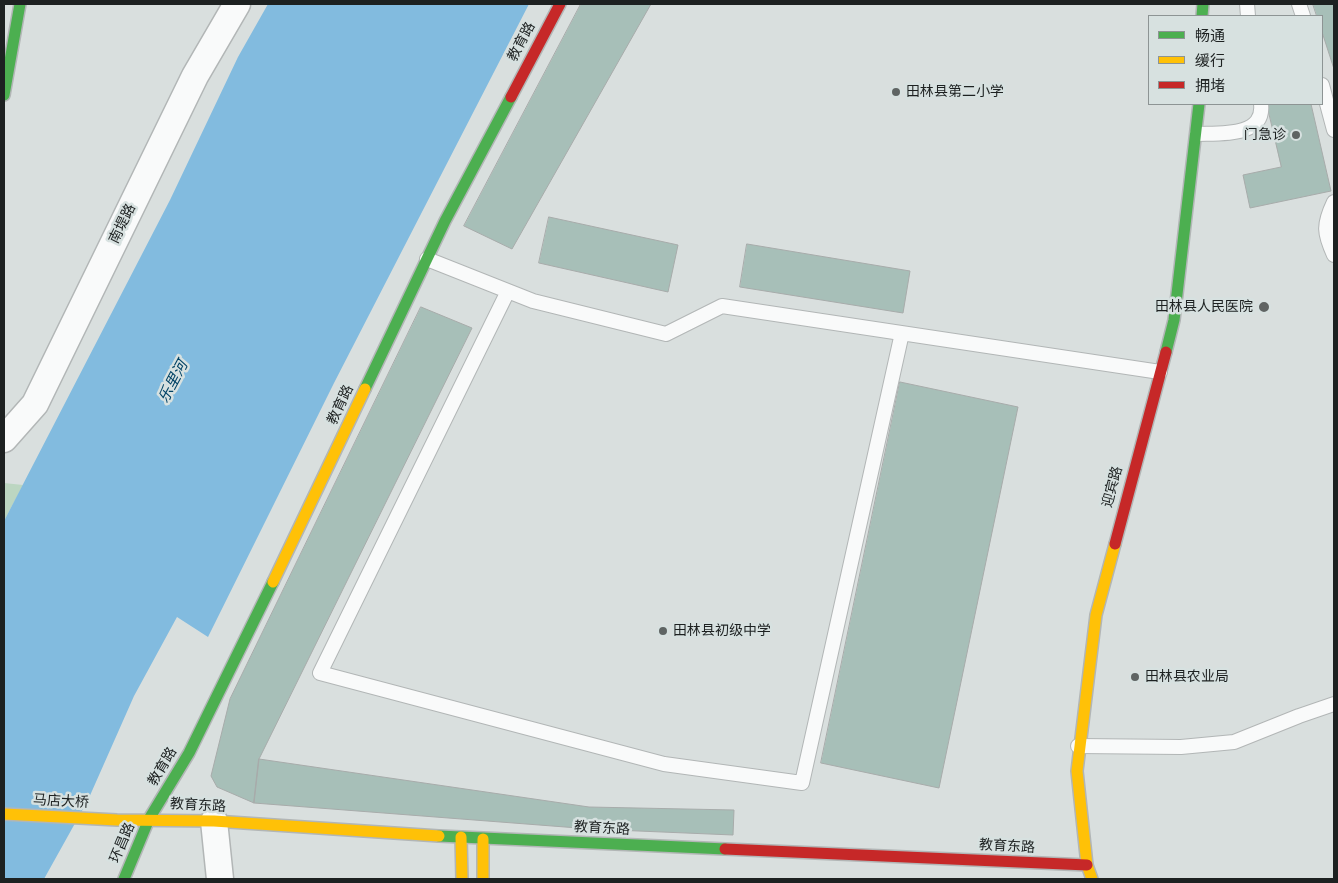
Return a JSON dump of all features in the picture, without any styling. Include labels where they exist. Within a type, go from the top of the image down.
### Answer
[{"type":"street","points":[[4,95],[20,4]]},
{"type":"street","name":"南堤路","points":[[4,439],[35,404],[195,76],[237,4]]},
{"type":"street","name":"教育路","points":[[149,818],[194,745],[427,259],[560,4]]},
{"type":"street","name":"迎宾路","points":[[1092,879],[1087,865],[1077,771],[1078,746],[1096,615],[1174,320],[1199,105]]},
{"type":"street","name":"马店大桥","points":[[4,814],[117,820]]},
{"type":"street","name":"教育东路","points":[[117,820],[149,818],[214,821],[461,838],[1087,865]]},
{"type":"street","name":"环昌路","points":[[124,879],[149,818]]},
{"type":"street","points":[[214,821],[220,879]]},
{"type":"street","points":[[461,838],[462,879]]},
{"type":"street","points":[[483,839],[483,879]]},
{"type":"lane","points":[[1323,89],[1334,130]]},
{"type":"lane","points":[[1196,134],[1240,132],[1256,122],[1261,105]]},
{"type":"lane","points":[[1334,202],[1326,220],[1325,235],[1334,255]]},
{"type":"lane","points":[[427,259],[533,301],[666,334],[722,306],[1160,372]]},
{"type":"lane","points":[[508,291],[320,673],[664,764],[802,782],[902,333]]},
{"type":"lane","points":[[1078,746],[1181,747],[1234,742],[1334,704]]},
{"type":"green space","points":[[4,483],[23,485],[4,521]]},
{"type":"water","name":"乐里河","points":[[268,4],[529,4],[334,383],[208,637],[177,617],[134,696],[88,800],[44,879],[4,879],[4,521],[170,200],[238,57]]},
{"type":"building","points":[[581,4],[651,4],[512,249],[464,226]]},
{"type":"building","points":[[1313,4],[1334,4],[1334,69],[1323,35],[1323,15],[1317,15]]},
{"type":"building","name":"门急诊","points":[[1267,105],[1311,105],[1331,191],[1250,208],[1243,175],[1281,167]]},
{"type":"building","points":[[549,217],[678,245],[668,292],[539,263]]},
{"type":"building","points":[[747,244],[910,271],[903,313],[740,287]]},
{"type":"building","points":[[421,307],[472,328],[259,759],[254,803],[217,787],[211,776],[230,699]]},
{"type":"building","points":[[900,382],[1018,407],[939,788],[821,763]]},
{"type":"building","points":[[259,759],[589,807],[734,810],[733,835],[591,829],[254,803]]},
{"type":"traffic: fast","points":[[4,95],[20,4]]},
{"type":"traffic: fast","points":[[1202,15],[1203,4]]},
{"type":"traffic: fast","points":[[365,389],[445,221],[511,97]]},
{"type":"traffic: fast","points":[[1166,352],[1174,320],[1199,105]]},
{"type":"traffic: fast","points":[[124,879],[149,819],[189,753],[273,582]]},
{"type":"traffic: fast","points":[[439,836],[725,849]]},
{"type":"traffic: slow","points":[[273,582],[365,389]]},
{"type":"traffic: slow","points":[[1092,879],[1087,865],[1077,771],[1096,615],[1115,544]]},
{"type":"traffic: slow","points":[[4,814],[117,820],[214,821],[439,836]]},
{"type":"traffic: slow","points":[[461,837],[462,879]]},
{"type":"traffic: slow","points":[[483,839],[483,879]]},
{"type":"traffic: jam","points":[[511,97],[560,4]]},
{"type":"traffic: jam","points":[[1115,544],[1166,352]]},
{"type":"traffic: jam","points":[[725,849],[1087,865]]},
{"type":"place","name":"田林县第二小学","points":[[896,92]]},
{"type":"place","name":"门急诊","points":[[1296,135]]},
{"type":"place","name":"田林县人民医院","points":[[1264,307]]},
{"type":"place","name":"田林县初级中学","points":[[663,631]]},
{"type":"place","name":"田林县农业局","points":[[1135,677]]}]
